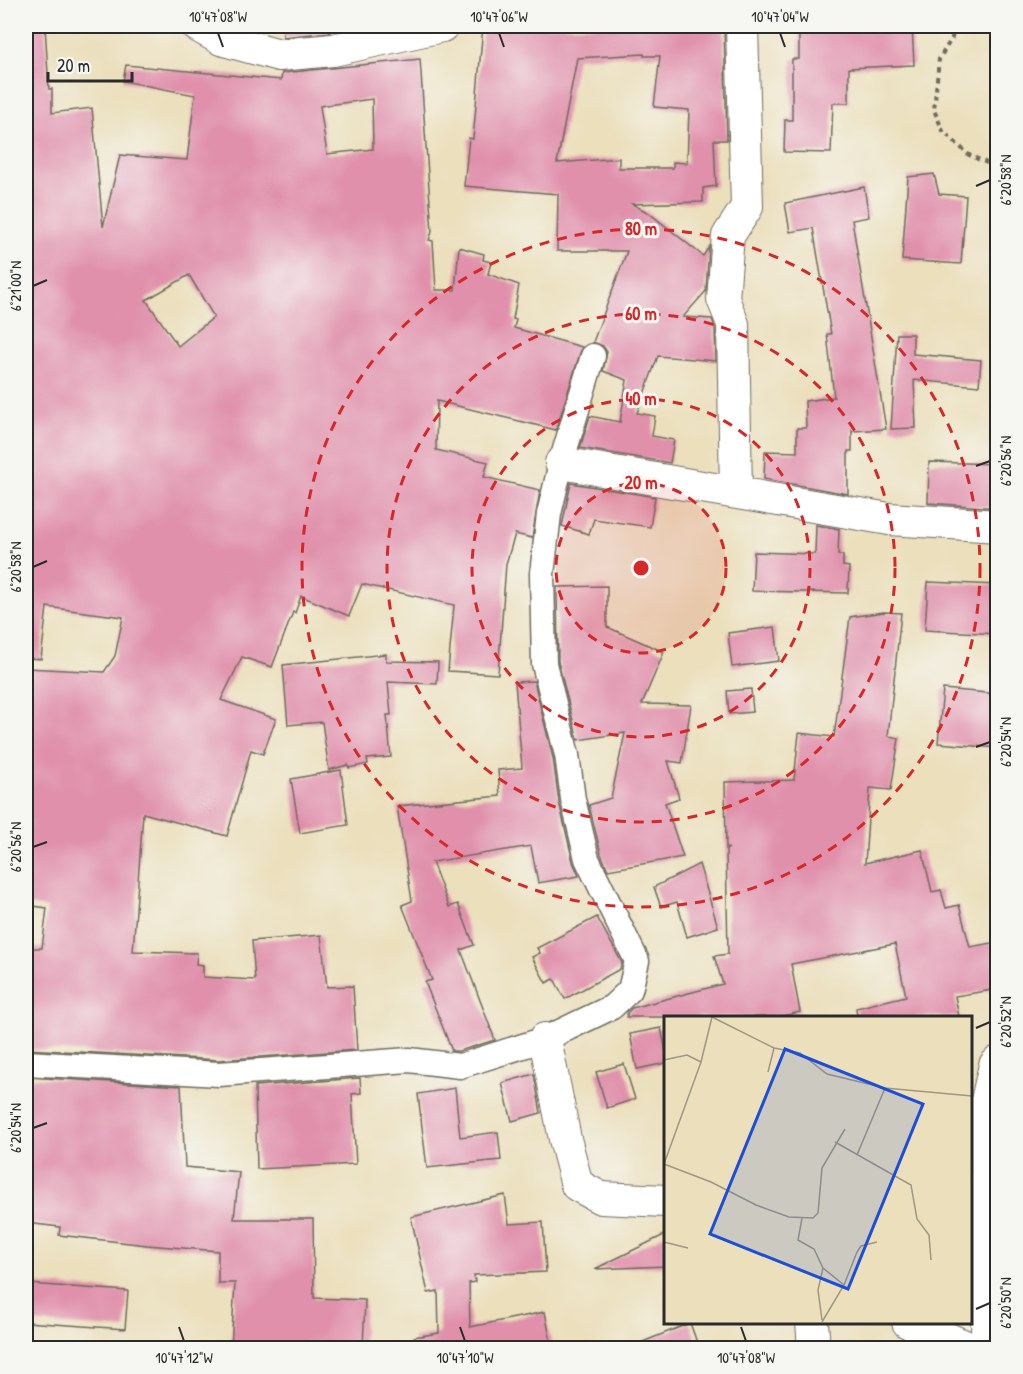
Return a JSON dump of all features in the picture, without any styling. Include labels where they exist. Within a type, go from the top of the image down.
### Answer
[{"type":"street","points":[[198,26],[221,39],[279,55],[333,50],[442,26]]},
{"type":"street","points":[[736,492],[733,324],[723,299],[728,236],[747,207],[742,26]]},
{"type":"street","points":[[26,1063],[219,1074],[409,1060],[460,1066],[545,1039],[612,1006],[630,990],[637,961],[587,859],[573,799],[567,755],[544,664],[542,574],[549,514],[561,463],[592,356]]},
{"type":"street","points":[[561,463],[889,519],[998,526]]},
{"type":"street","points":[[545,1039],[577,1185],[601,1198],[664,1201]]},
{"type":"street","points":[[987,1348],[988,1204],[984,1114],[995,1065],[998,1062]]},
{"type":"street","points":[[812,1323],[814,1348]]},
{"type":"street","points":[[910,1323],[969,1348]]},
{"type":"path","points":[[954,26],[952,38],[939,59],[934,110],[943,131],[969,155],[998,168]]},
{"type":"building","points":[[26,26],[45,26],[49,89],[52,89],[52,113],[92,108],[103,227],[120,155],[187,160],[195,95],[123,81],[126,65],[281,80],[282,73],[420,59],[432,232],[429,240],[433,241],[436,290],[455,290],[459,247],[484,254],[483,260],[491,262],[488,274],[519,285],[513,319],[516,320],[514,328],[582,347],[556,430],[437,401],[436,450],[488,462],[484,477],[540,490],[532,538],[515,534],[506,564],[498,674],[448,671],[454,605],[362,584],[349,616],[301,596],[272,667],[242,657],[221,700],[276,719],[263,754],[251,750],[227,836],[143,813],[133,951],[197,953],[196,964],[203,965],[203,977],[255,980],[252,941],[321,935],[327,987],[353,986],[357,1050],[219,1060],[26,1049],[26,948],[42,948],[47,908],[26,905],[26,668],[104,672],[115,656],[123,617],[47,607],[41,659],[26,658]],"holes":[[[372,99],[373,149],[327,154],[320,106]],[[189,275],[214,317],[178,346],[146,300]]]},
{"type":"building","points":[[284,26],[329,26],[330,32],[283,37]]},
{"type":"building","points":[[483,26],[724,26],[727,140],[714,140],[716,186],[703,188],[703,202],[632,204],[649,213],[703,256],[709,247],[706,291],[683,317],[712,319],[715,328],[716,361],[658,356],[637,413],[655,416],[652,436],[674,440],[670,463],[580,448],[590,416],[620,422],[627,380],[603,371],[607,352],[603,346],[593,342],[627,251],[557,251],[558,194],[464,186],[469,138],[473,139]],"holes":[[[644,54],[644,56],[660,56],[654,107],[689,110],[687,163],[673,162],[673,168],[619,168],[619,158],[557,163],[577,58]]]},
{"type":"building","points":[[799,26],[912,26],[914,65],[849,68],[849,103],[833,103],[831,153],[784,152],[785,120],[792,120],[792,59],[799,59]]},
{"type":"building","points":[[934,174],[939,194],[966,196],[961,264],[902,260],[908,177]]},
{"type":"building","points":[[864,187],[869,217],[852,220],[886,429],[852,431],[852,451],[848,451],[848,494],[764,479],[765,451],[797,452],[797,428],[806,428],[805,401],[834,397],[827,334],[831,334],[813,228],[790,232],[785,203]]},
{"type":"building","points":[[897,334],[913,334],[913,354],[981,360],[979,386],[914,380],[916,428],[891,429]]},
{"type":"building","points":[[929,462],[998,464],[998,508],[928,503]]},
{"type":"building","points":[[571,483],[655,497],[650,527],[594,519],[589,534],[562,526]]},
{"type":"building","points":[[816,525],[839,529],[838,555],[843,555],[843,566],[849,567],[848,593],[752,591],[754,552],[815,554]]},
{"type":"building","points":[[928,582],[998,585],[998,634],[925,630]]},
{"type":"building","points":[[607,586],[607,627],[664,652],[642,704],[691,705],[682,763],[668,761],[679,798],[665,803],[683,857],[608,870],[601,854],[589,805],[611,798],[625,733],[578,740],[558,662],[557,587]]},
{"type":"building","points":[[884,612],[901,613],[888,736],[899,738],[891,790],[870,788],[865,863],[922,850],[932,892],[941,890],[946,908],[959,905],[970,947],[998,942],[998,989],[955,996],[959,1016],[857,1016],[856,1008],[906,996],[895,944],[791,964],[800,1012],[782,1016],[627,1017],[627,1013],[632,1008],[723,984],[714,956],[728,954],[726,850],[729,848],[726,849],[725,782],[794,780],[799,733],[834,737],[850,617]]},
{"type":"building","points":[[775,627],[779,661],[732,667],[728,633]]},
{"type":"building","points":[[386,654],[386,661],[438,662],[437,684],[388,682],[391,715],[387,715],[391,757],[367,759],[368,764],[349,768],[348,765],[329,770],[322,722],[288,725],[283,665]]},
{"type":"building","points":[[534,681],[553,758],[559,802],[573,862],[579,876],[538,883],[531,846],[432,862],[449,907],[458,904],[474,945],[461,950],[495,1040],[452,1051],[425,982],[432,980],[402,905],[412,901],[397,806],[500,796],[498,770],[522,768],[515,682]]},
{"type":"building","points":[[751,689],[753,712],[729,714],[727,691]]},
{"type":"building","points":[[943,689],[998,694],[998,748],[938,743]]},
{"type":"building","points":[[341,770],[348,825],[300,833],[291,779]]},
{"type":"building","points":[[699,864],[718,927],[687,937],[677,902],[661,907],[654,887]]},
{"type":"building","points":[[597,917],[622,963],[620,969],[565,999],[554,979],[546,983],[532,957],[540,953],[537,948]]},
{"type":"building","points":[[661,1028],[664,1063],[637,1069],[630,1034]]},
{"type":"building","points":[[624,1064],[635,1099],[607,1108],[596,1072]]},
{"type":"building","points":[[534,1074],[541,1113],[512,1121],[502,1083]]},
{"type":"building","points":[[26,1077],[181,1086],[185,1167],[239,1172],[234,1219],[313,1219],[314,1298],[365,1300],[363,1348],[231,1348],[235,1283],[218,1283],[218,1251],[59,1235],[60,1227],[26,1223]]},
{"type":"building","points":[[360,1078],[361,1093],[352,1094],[356,1164],[257,1169],[255,1086]]},
{"type":"building","points":[[455,1088],[460,1137],[498,1132],[501,1160],[427,1168],[418,1094]]},
{"type":"building","points":[[505,1195],[509,1224],[543,1222],[546,1272],[474,1275],[475,1282],[469,1283],[470,1327],[545,1312],[552,1348],[415,1348],[414,1337],[439,1333],[438,1291],[428,1293],[411,1217]]},
{"type":"building","points":[[664,1235],[664,1266],[595,1269]]},
{"type":"building","points":[[29,1284],[128,1291],[125,1329],[26,1322]]},
{"type":"building","points":[[690,1323],[699,1348],[630,1348],[630,1347]]}]
